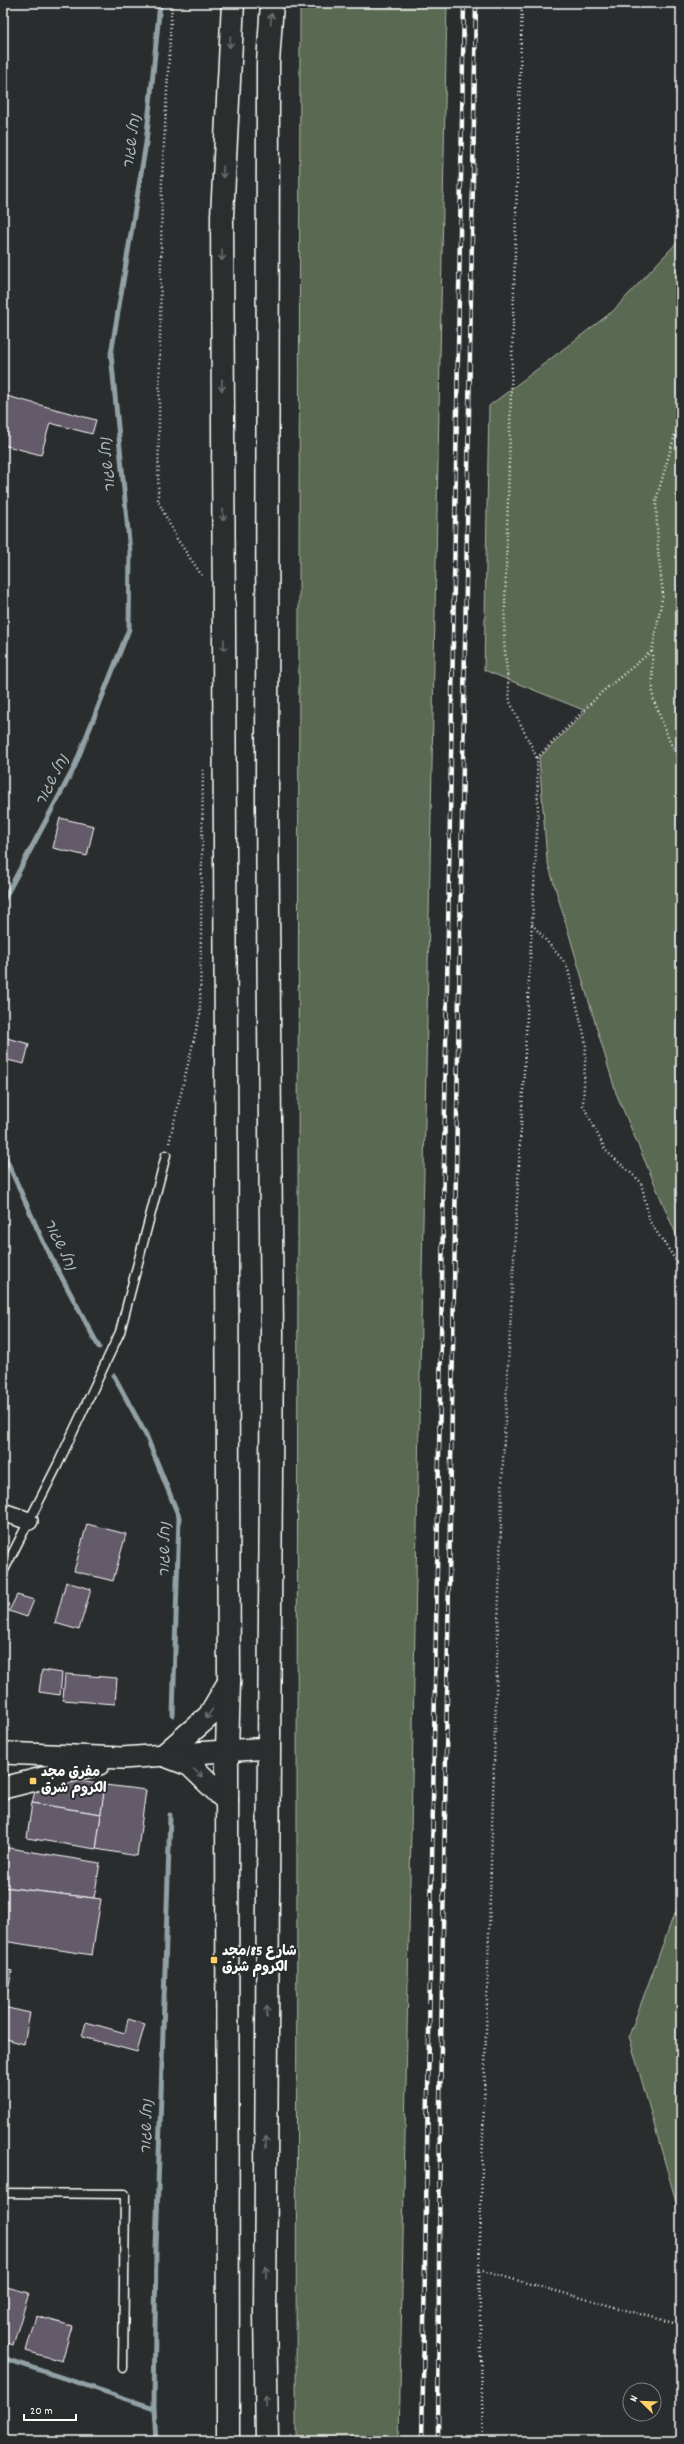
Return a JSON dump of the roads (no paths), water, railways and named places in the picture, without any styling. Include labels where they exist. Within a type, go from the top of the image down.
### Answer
[{"type":"highway","points":[[228,2441],[227,1751],[229,1681],[222,216],[234,3]]},
{"type":"highway","points":[[267,2441],[265,2313],[272,1333],[267,804],[268,79],[272,3]]},
{"type":"highway","points":[[227,1801],[190,1765],[164,1755],[209,1716],[229,1681]]},
{"type":"street","points":[[3,1512],[29,1521]]},
{"type":"street","points":[[3,1744],[55,1755]]},
{"type":"street","points":[[3,1753],[122,1758],[269,1748]]},
{"type":"street","points":[[3,1788],[122,1758]]},
{"type":"lane","points":[[3,1572],[120,1332],[166,1156]]},
{"type":"lane","points":[[3,2193],[126,2194],[123,2368]]},
{"type":"waterway","name":"נחל שגור","points":[[3,901],[74,768],[129,629],[130,552],[111,354],[146,143],[160,3]]},
{"type":"waterway","name":"נחל שגור","points":[[3,1152],[46,1248],[99,1347]]},
{"type":"waterway","name":"נחל שגור","points":[[114,1376],[146,1435],[179,1517],[173,1715]]},
{"type":"waterway","name":"נחל שגור","points":[[156,2441],[154,2408],[156,2248],[170,1815]]},
{"type":"waterway","points":[[3,2358],[154,2408]]},
{"type":"railway","points":[[422,2441],[464,3]]},
{"type":"railway","points":[[438,2441],[440,2105],[476,3]]},
{"type":"place","name":"مفرق مجد الكروم شرق","points":[[33,1781]]},
{"type":"place","name":"شارع 85/مجد الكروم شرق","points":[[214,1960]]}]
